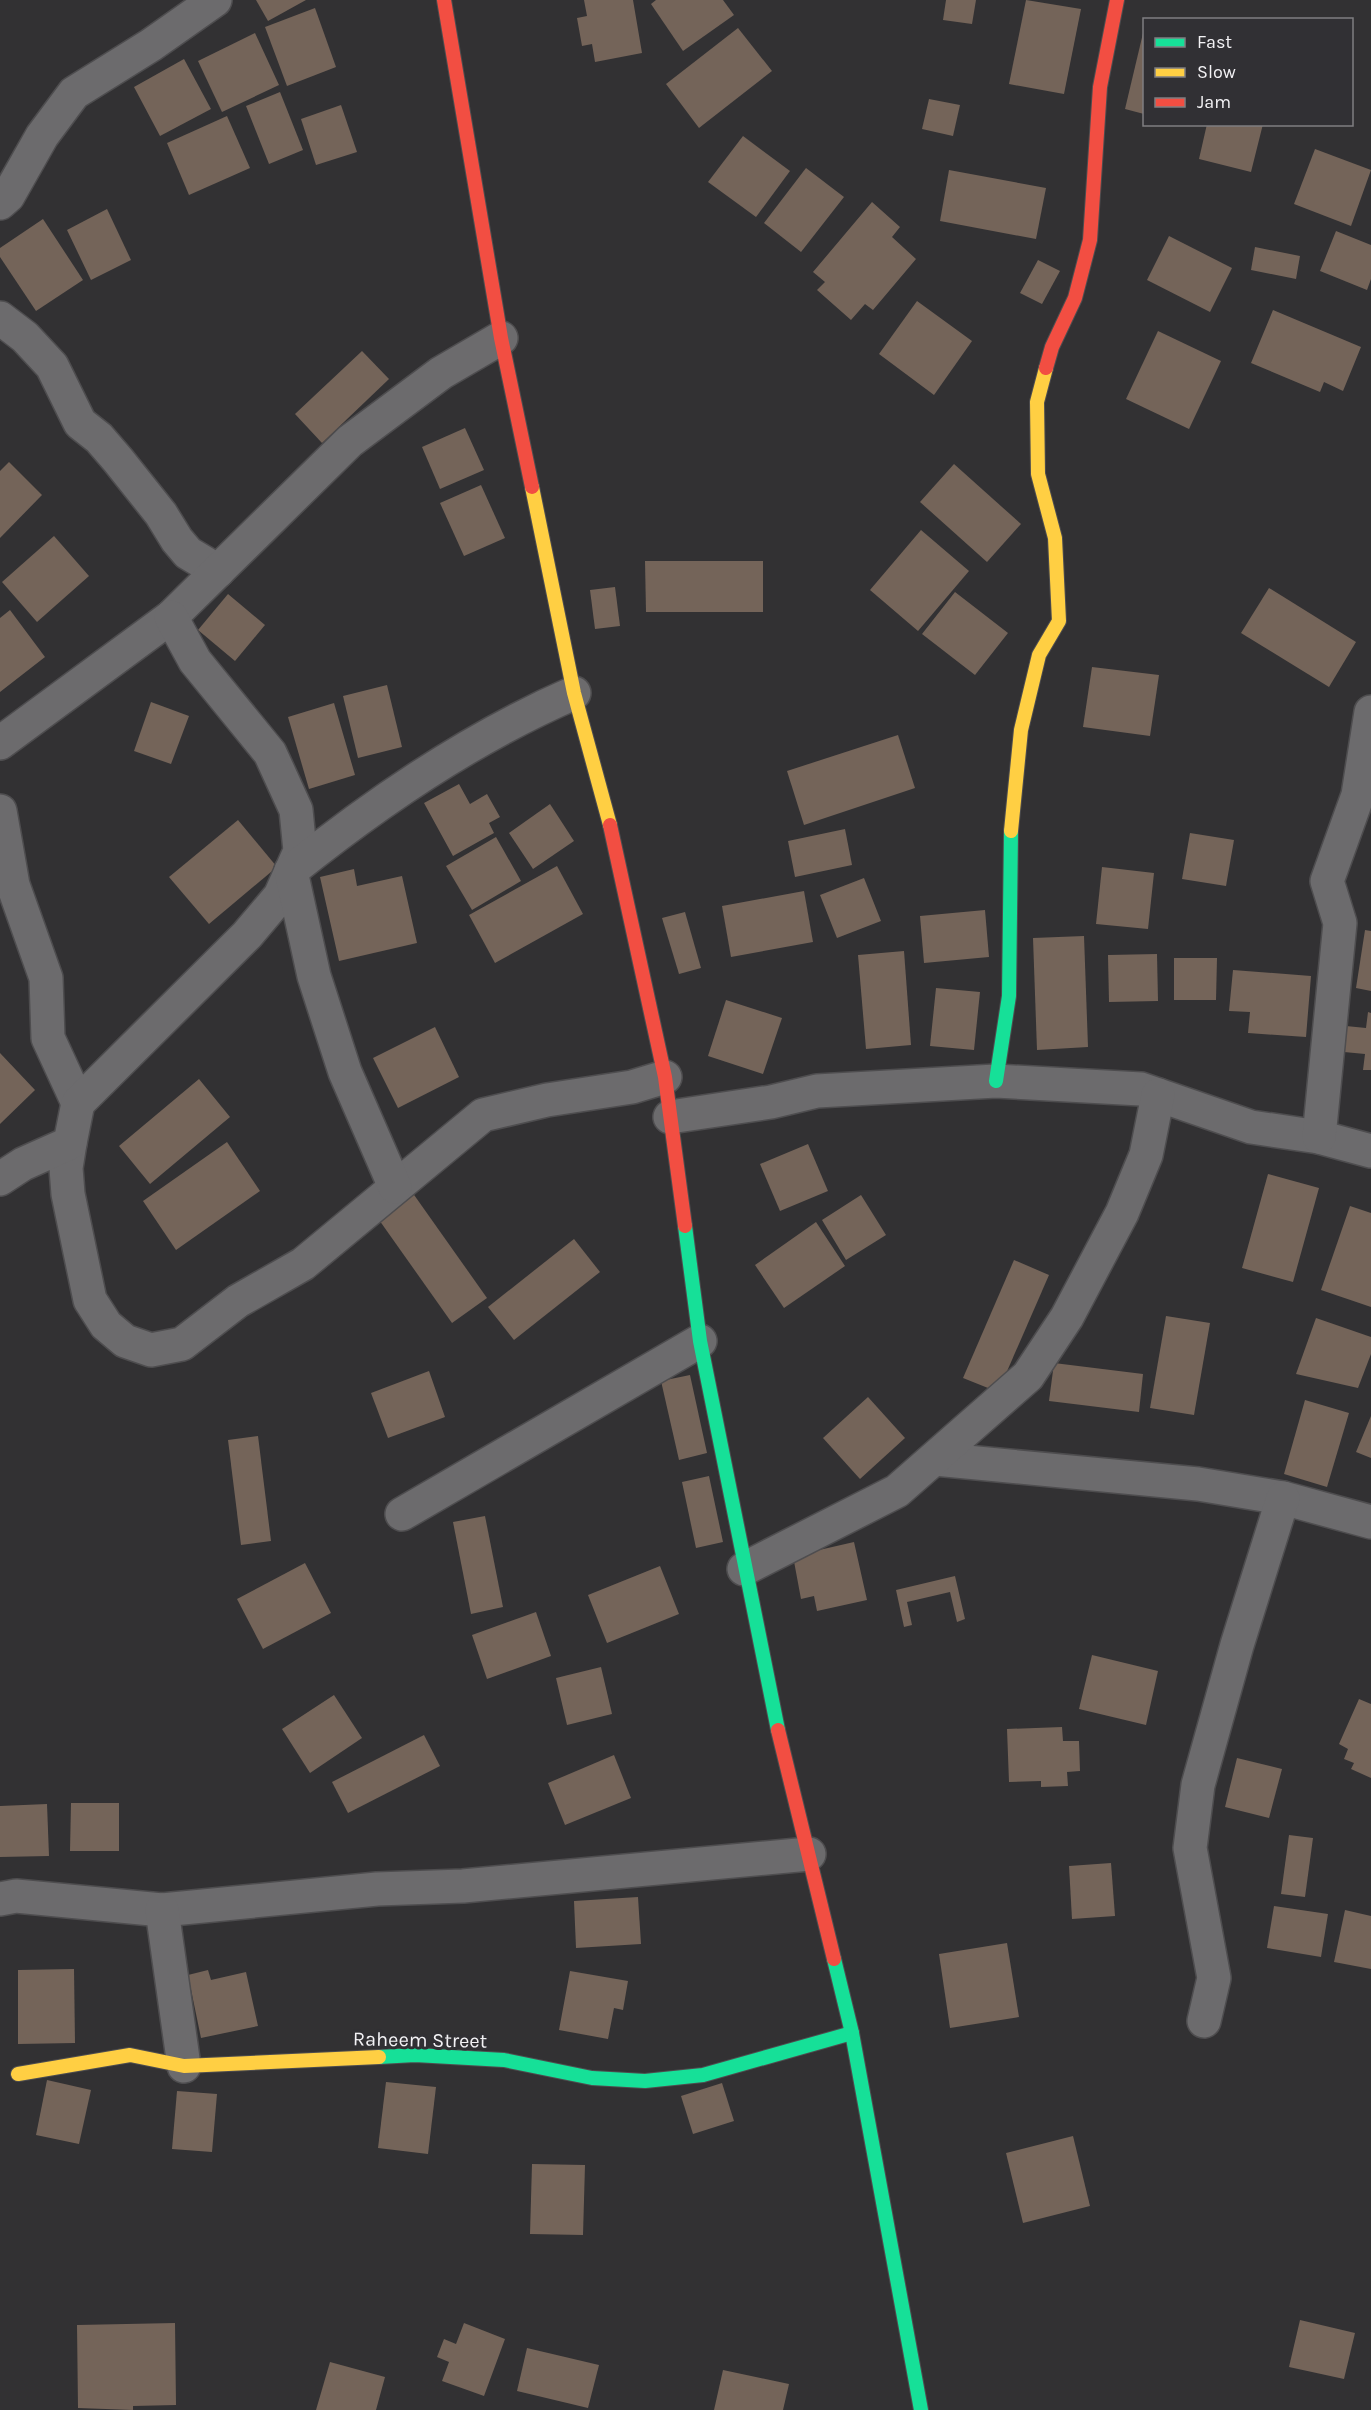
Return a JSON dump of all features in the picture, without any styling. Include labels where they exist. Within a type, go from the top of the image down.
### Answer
[{"type":"street","points":[[0,203],[8,196],[42,136],[74,93],[151,45],[215,0]]},
{"type":"street","points":[[444,0],[501,338],[574,693],[616,847],[665,1077],[700,1341],[744,1569],[768,1689],[852,2033],[921,2410]]},
{"type":"street","points":[[996,1081],[1009,996],[1011,821],[1021,730],[1040,655],[1059,621],[1054,538],[1038,474],[1037,402],[1052,347],[1075,297],[1089,240],[1100,87],[1117,0]]},
{"type":"street","points":[[0,318],[25,337],[52,366],[80,423],[99,438],[118,460],[161,514],[188,553],[218,571]]},
{"type":"street","points":[[0,743],[171,617],[350,441],[441,374],[501,338]]},
{"type":"street","points":[[171,617],[195,661],[270,753],[296,810],[300,851],[280,896],[247,936],[78,1103],[66,1168],[68,1194],[90,1300],[106,1325],[125,1341],[151,1350],[182,1344],[238,1301],[303,1264],[483,1115],[558,1098],[632,1087],[665,1077]]},
{"type":"street","points":[[291,871],[355,820],[439,766],[518,717],[574,693]]},
{"type":"street","points":[[1319,1137],[1340,924],[1327,881],[1358,795],[1371,712]]},
{"type":"street","points":[[0,812],[13,885],[46,978],[48,1038],[78,1103]]},
{"type":"street","points":[[291,871],[314,976],[345,1072],[395,1187]]},
{"type":"street","points":[[670,1117],[771,1102],[818,1091],[996,1081],[1141,1089],[1251,1127],[1319,1137],[1371,1151]]},
{"type":"street","points":[[744,1569],[897,1491],[1028,1376],[1067,1317],[1122,1213],[1146,1155],[1158,1095]]},
{"type":"street","points":[[0,1179],[22,1164],[70,1143]]},
{"type":"street","points":[[402,1514],[700,1341]]},
{"type":"street","points":[[935,1459],[1198,1484],[1283,1498],[1371,1522]]},
{"type":"street","points":[[1204,2021],[1214,1978],[1190,1848],[1198,1785],[1237,1645],[1283,1498]]},
{"type":"street","points":[[0,1899],[16,1896],[162,1910],[377,1889],[462,1887],[809,1854]]},
{"type":"street","points":[[162,1910],[184,2067]]},
{"type":"street","name":"Raheem Street","points":[[18,2073],[130,2055],[184,2067],[415,2055],[504,2060],[591,2078],[645,2081],[703,2075],[852,2033]]},
{"type":"building","points":[[256,0],[306,0],[268,21]]},
{"type":"building","points":[[584,0],[633,0],[642,53],[595,62],[592,44],[582,46],[577,18],[587,16]]},
{"type":"building","points":[[656,0],[723,0],[734,15],[683,51],[651,4]]},
{"type":"building","points":[[946,0],[976,0],[972,24],[943,20]]},
{"type":"building","points":[[1026,0],[1081,9],[1064,94],[1009,84]]},
{"type":"building","points":[[315,8],[336,67],[287,86],[265,27]]},
{"type":"building","points":[[738,28],[772,71],[699,128],[666,84]]},
{"type":"building","points":[[255,33],[279,85],[222,112],[198,61]]},
{"type":"building","points":[[1143,33],[1143,114],[1125,109]]},
{"type":"building","points":[[184,59],[211,109],[160,136],[134,87]]},
{"type":"building","points":[[280,92],[303,150],[269,164],[246,106]]},
{"type":"building","points":[[929,99],[960,105],[953,136],[922,129]]},
{"type":"building","points":[[341,105],[357,152],[316,165],[301,119]]},
{"type":"building","points":[[227,116],[250,168],[189,195],[167,143]]},
{"type":"building","points":[[1207,126],[1262,126],[1251,172],[1199,159]]},
{"type":"building","points":[[743,136],[790,171],[756,217],[708,182]]},
{"type":"building","points":[[1315,149],[1371,170],[1351,226],[1294,204]]},
{"type":"building","points":[[806,168],[844,197],[801,252],[764,223]]},
{"type":"building","points":[[949,170],[1046,188],[1036,239],[940,221]]},
{"type":"building","points":[[872,202],[900,227],[892,237],[916,259],[873,310],[865,304],[851,320],[817,290],[825,282],[813,272]]},
{"type":"building","points":[[107,209],[131,260],[91,280],[67,230]]},
{"type":"building","points":[[43,219],[83,280],[36,311],[0,257],[0,248]]},
{"type":"building","points":[[1336,231],[1371,245],[1371,279],[1367,290],[1320,271]]},
{"type":"building","points":[[1169,236],[1232,268],[1210,312],[1147,280]]},
{"type":"building","points":[[1255,247],[1300,256],[1296,279],[1251,270]]},
{"type":"building","points":[[1038,260],[1060,271],[1042,304],[1020,293]]},
{"type":"building","points":[[917,301],[972,341],[934,395],[879,354]]},
{"type":"building","points":[[1273,310],[1361,347],[1343,391],[1324,382],[1320,392],[1251,363]]},
{"type":"building","points":[[1158,331],[1221,361],[1189,429],[1126,399]]},
{"type":"building","points":[[362,351],[389,379],[322,443],[295,414]]},
{"type":"building","points":[[465,428],[484,470],[440,489],[422,447]]},
{"type":"building","points":[[9,462],[42,495],[0,538],[0,471]]},
{"type":"building","points":[[954,464],[1021,524],[987,562],[920,502]]},
{"type":"building","points":[[481,485],[505,538],[464,556],[440,503]]},
{"type":"building","points":[[921,530],[969,571],[918,631],[870,590]]},
{"type":"building","points":[[54,536],[89,576],[37,622],[2,582]]},
{"type":"building","points":[[645,561],[763,561],[763,612],[646,612]]},
{"type":"building","points":[[615,587],[620,626],[595,629],[590,590]]},
{"type":"building","points":[[1269,588],[1356,642],[1329,687],[1241,633]]},
{"type":"building","points":[[955,592],[1008,633],[975,675],[922,634]]},
{"type":"building","points":[[228,594],[265,625],[235,661],[198,630]]},
{"type":"building","points":[[10,610],[45,657],[0,692],[0,618]]},
{"type":"building","points":[[1092,667],[1159,675],[1150,736],[1083,727]]},
{"type":"building","points":[[387,685],[402,747],[358,758],[343,696]]},
{"type":"building","points":[[151,702],[189,716],[171,764],[134,751]]},
{"type":"building","points":[[334,703],[355,775],[309,789],[288,717]]},
{"type":"building","points":[[898,735],[915,788],[804,825],[787,771]]},
{"type":"building","points":[[459,784],[470,804],[487,794],[500,817],[489,823],[494,833],[453,856],[424,803]]},
{"type":"building","points":[[550,804],[574,841],[533,869],[509,833]]},
{"type":"building","points":[[238,820],[277,867],[209,924],[169,877]]},
{"type":"building","points":[[845,829],[852,865],[795,877],[788,841]]},
{"type":"building","points":[[1190,833],[1234,840],[1226,886],[1182,879]]},
{"type":"building","points":[[496,837],[521,881],[472,910],[446,866]]},
{"type":"building","points":[[557,866],[583,914],[495,963],[469,915]]},
{"type":"building","points":[[1102,867],[1154,873],[1148,929],[1096,924]]},
{"type":"building","points":[[354,869],[357,886],[402,876],[417,943],[339,961],[320,877]]},
{"type":"building","points":[[864,878],[881,921],[837,938],[820,895]]},
{"type":"building","points":[[804,891],[813,942],[731,957],[722,906]]},
{"type":"building","points":[[985,910],[989,957],[924,963],[920,916]]},
{"type":"building","points":[[685,912],[701,968],[679,974],[662,918]]},
{"type":"building","points":[[1365,930],[1371,931],[1371,991],[1356,988]]},
{"type":"building","points":[[1084,936],[1088,1047],[1037,1050],[1033,938]]},
{"type":"building","points":[[904,951],[911,1045],[866,1049],[858,955]]},
{"type":"building","points":[[1157,954],[1158,1001],[1109,1002],[1108,955]]},
{"type":"building","points":[[1174,958],[1217,958],[1216,1000],[1174,1000]]},
{"type":"building","points":[[1233,970],[1311,976],[1306,1037],[1248,1033],[1250,1012],[1229,1011]]},
{"type":"building","points":[[936,988],[980,992],[974,1050],[930,1046]]},
{"type":"building","points":[[726,1000],[782,1018],[763,1074],[708,1056]]},
{"type":"building","points":[[1368,1012],[1371,1013],[1371,1070],[1363,1070],[1365,1054],[1344,1052],[1346,1026],[1366,1028]]},
{"type":"building","points":[[435,1027],[459,1077],[398,1108],[373,1058]]},
{"type":"building","points":[[0,1053],[35,1090],[0,1124]]},
{"type":"building","points":[[199,1079],[230,1117],[150,1184],[119,1146]]},
{"type":"building","points":[[227,1142],[260,1191],[176,1250],[143,1201]]},
{"type":"building","points":[[808,1144],[828,1191],[780,1211],[760,1164]]},
{"type":"building","points":[[1268,1174],[1319,1188],[1293,1282],[1242,1268]]},
{"type":"building","points":[[412,1192],[487,1298],[452,1323],[377,1217]]},
{"type":"building","points":[[861,1195],[886,1235],[846,1260],[822,1220]]},
{"type":"building","points":[[1350,1206],[1371,1213],[1371,1307],[1321,1290]]},
{"type":"building","points":[[816,1222],[845,1266],[784,1308],[755,1265]]},
{"type":"building","points":[[574,1239],[600,1272],[514,1340],[488,1307]]},
{"type":"building","points":[[1014,1260],[1049,1275],[998,1392],[963,1378]]},
{"type":"building","points":[[1166,1316],[1210,1323],[1194,1415],[1150,1408]]},
{"type":"building","points":[[1316,1318],[1371,1337],[1371,1354],[1358,1388],[1296,1374]]},
{"type":"building","points":[[1054,1363],[1143,1374],[1139,1412],[1049,1401]]},
{"type":"building","points":[[429,1371],[445,1417],[388,1438],[371,1393]]},
{"type":"building","points":[[690,1375],[707,1453],[679,1460],[661,1381]]},
{"type":"building","points":[[868,1397],[905,1438],[860,1479],[823,1438]]},
{"type":"building","points":[[1305,1400],[1349,1413],[1327,1487],[1284,1474]]},
{"type":"building","points":[[1371,1416],[1371,1458],[1356,1452]]},
{"type":"building","points":[[258,1436],[271,1541],[241,1545],[228,1440]]},
{"type":"building","points":[[709,1476],[723,1542],[696,1548],[682,1482]]},
{"type":"building","points":[[485,1516],[503,1607],[471,1614],[453,1522]]},
{"type":"building","points":[[854,1542],[867,1600],[817,1611],[814,1596],[801,1599],[793,1556]]},
{"type":"building","points":[[305,1563],[331,1613],[263,1649],[237,1599]]},
{"type":"building","points":[[660,1566],[679,1614],[607,1643],[588,1595]]},
{"type":"building","points":[[955,1576],[965,1619],[957,1622],[950,1592],[907,1602],[912,1625],[904,1627],[896,1590]]},
{"type":"building","points":[[536,1612],[551,1656],[487,1679],[472,1635]]},
{"type":"building","points":[[1092,1655],[1158,1671],[1146,1725],[1079,1709]]},
{"type":"building","points":[[601,1667],[612,1714],[567,1725],[556,1678]]},
{"type":"building","points":[[334,1695],[362,1738],[310,1773],[282,1729]]},
{"type":"building","points":[[1359,1699],[1371,1704],[1371,1778],[1351,1769],[1354,1763],[1344,1759],[1348,1749],[1339,1744]]},
{"type":"building","points":[[1062,1727],[1063,1741],[1079,1741],[1080,1771],[1067,1772],[1068,1786],[1041,1787],[1041,1781],[1009,1782],[1007,1729]]},
{"type":"building","points":[[424,1735],[440,1766],[348,1813],[332,1782]]},
{"type":"building","points":[[614,1755],[631,1798],[565,1825],[548,1783]]},
{"type":"building","points":[[1237,1758],[1282,1769],[1269,1818],[1225,1807]]},
{"type":"building","points":[[71,1803],[119,1803],[119,1851],[70,1851]]},
{"type":"building","points":[[47,1804],[49,1856],[0,1857],[0,1806]]},
{"type":"building","points":[[1289,1835],[1313,1838],[1305,1897],[1281,1894]]},
{"type":"building","points":[[1111,1863],[1115,1916],[1072,1919],[1069,1866]]},
{"type":"building","points":[[638,1897],[641,1944],[576,1948],[574,1901]]},
{"type":"building","points":[[1274,1906],[1328,1914],[1321,1957],[1267,1948]]},
{"type":"building","points":[[1345,1910],[1371,1916],[1371,1969],[1334,1962]]},
{"type":"building","points":[[1007,1943],[1019,2017],[950,2028],[939,1954]]},
{"type":"building","points":[[74,1969],[75,2043],[18,2044],[18,1970]]},
{"type":"building","points":[[208,1970],[211,1980],[246,1972],[258,2026],[201,2038],[188,1975]]},
{"type":"building","points":[[570,1971],[628,1981],[623,2010],[614,2008],[608,2039],[559,2030]]},
{"type":"building","points":[[47,2080],[91,2090],[79,2144],[36,2135]]},
{"type":"building","points":[[386,2082],[436,2087],[428,2154],[378,2148]]},
{"type":"building","points":[[722,2083],[734,2121],[693,2134],[681,2096]]},
{"type":"building","points":[[177,2091],[217,2094],[212,2152],[172,2149]]},
{"type":"building","points":[[1073,2136],[1090,2206],[1023,2223],[1006,2153]]},
{"type":"building","points":[[532,2164],[585,2165],[583,2235],[530,2234]]},
{"type":"building","points":[[1300,2320],[1355,2333],[1344,2379],[1289,2367]]},
{"type":"building","points":[[175,2323],[176,2405],[133,2406],[133,2410],[78,2408],[77,2325]]},
{"type":"building","points":[[464,2323],[505,2339],[484,2396],[442,2381],[449,2362],[437,2357],[444,2339],[456,2344]]},
{"type":"building","points":[[527,2348],[599,2365],[588,2408],[517,2391]]},
{"type":"building","points":[[330,2362],[385,2377],[376,2410],[316,2410]]},
{"type":"building","points":[[723,2370],[789,2384],[783,2410],[714,2410]]},
{"type":"traffic: fast","points":[[996,1081],[1009,996],[1011,831]]},
{"type":"traffic: fast","points":[[685,1226],[700,1341],[778,1730]]},
{"type":"traffic: fast","points":[[834,1959],[852,2033],[921,2410]]},
{"type":"traffic: fast","points":[[379,2057],[415,2055],[504,2060],[592,2078],[645,2081],[703,2075],[852,2033]]},
{"type":"traffic: slow","points":[[1011,831],[1021,730],[1039,655],[1059,621],[1055,538],[1038,474],[1037,402],[1046,368]]},
{"type":"traffic: slow","points":[[532,487],[574,693],[610,825]]},
{"type":"traffic: slow","points":[[18,2074],[130,2055],[184,2066],[379,2057]]},
{"type":"traffic: jam","points":[[444,0],[501,338],[532,487]]},
{"type":"traffic: jam","points":[[1046,368],[1052,347],[1075,298],[1090,240],[1100,87],[1117,0]]},
{"type":"traffic: jam","points":[[610,825],[665,1077],[685,1226]]},
{"type":"traffic: jam","points":[[778,1730],[834,1959]]}]
